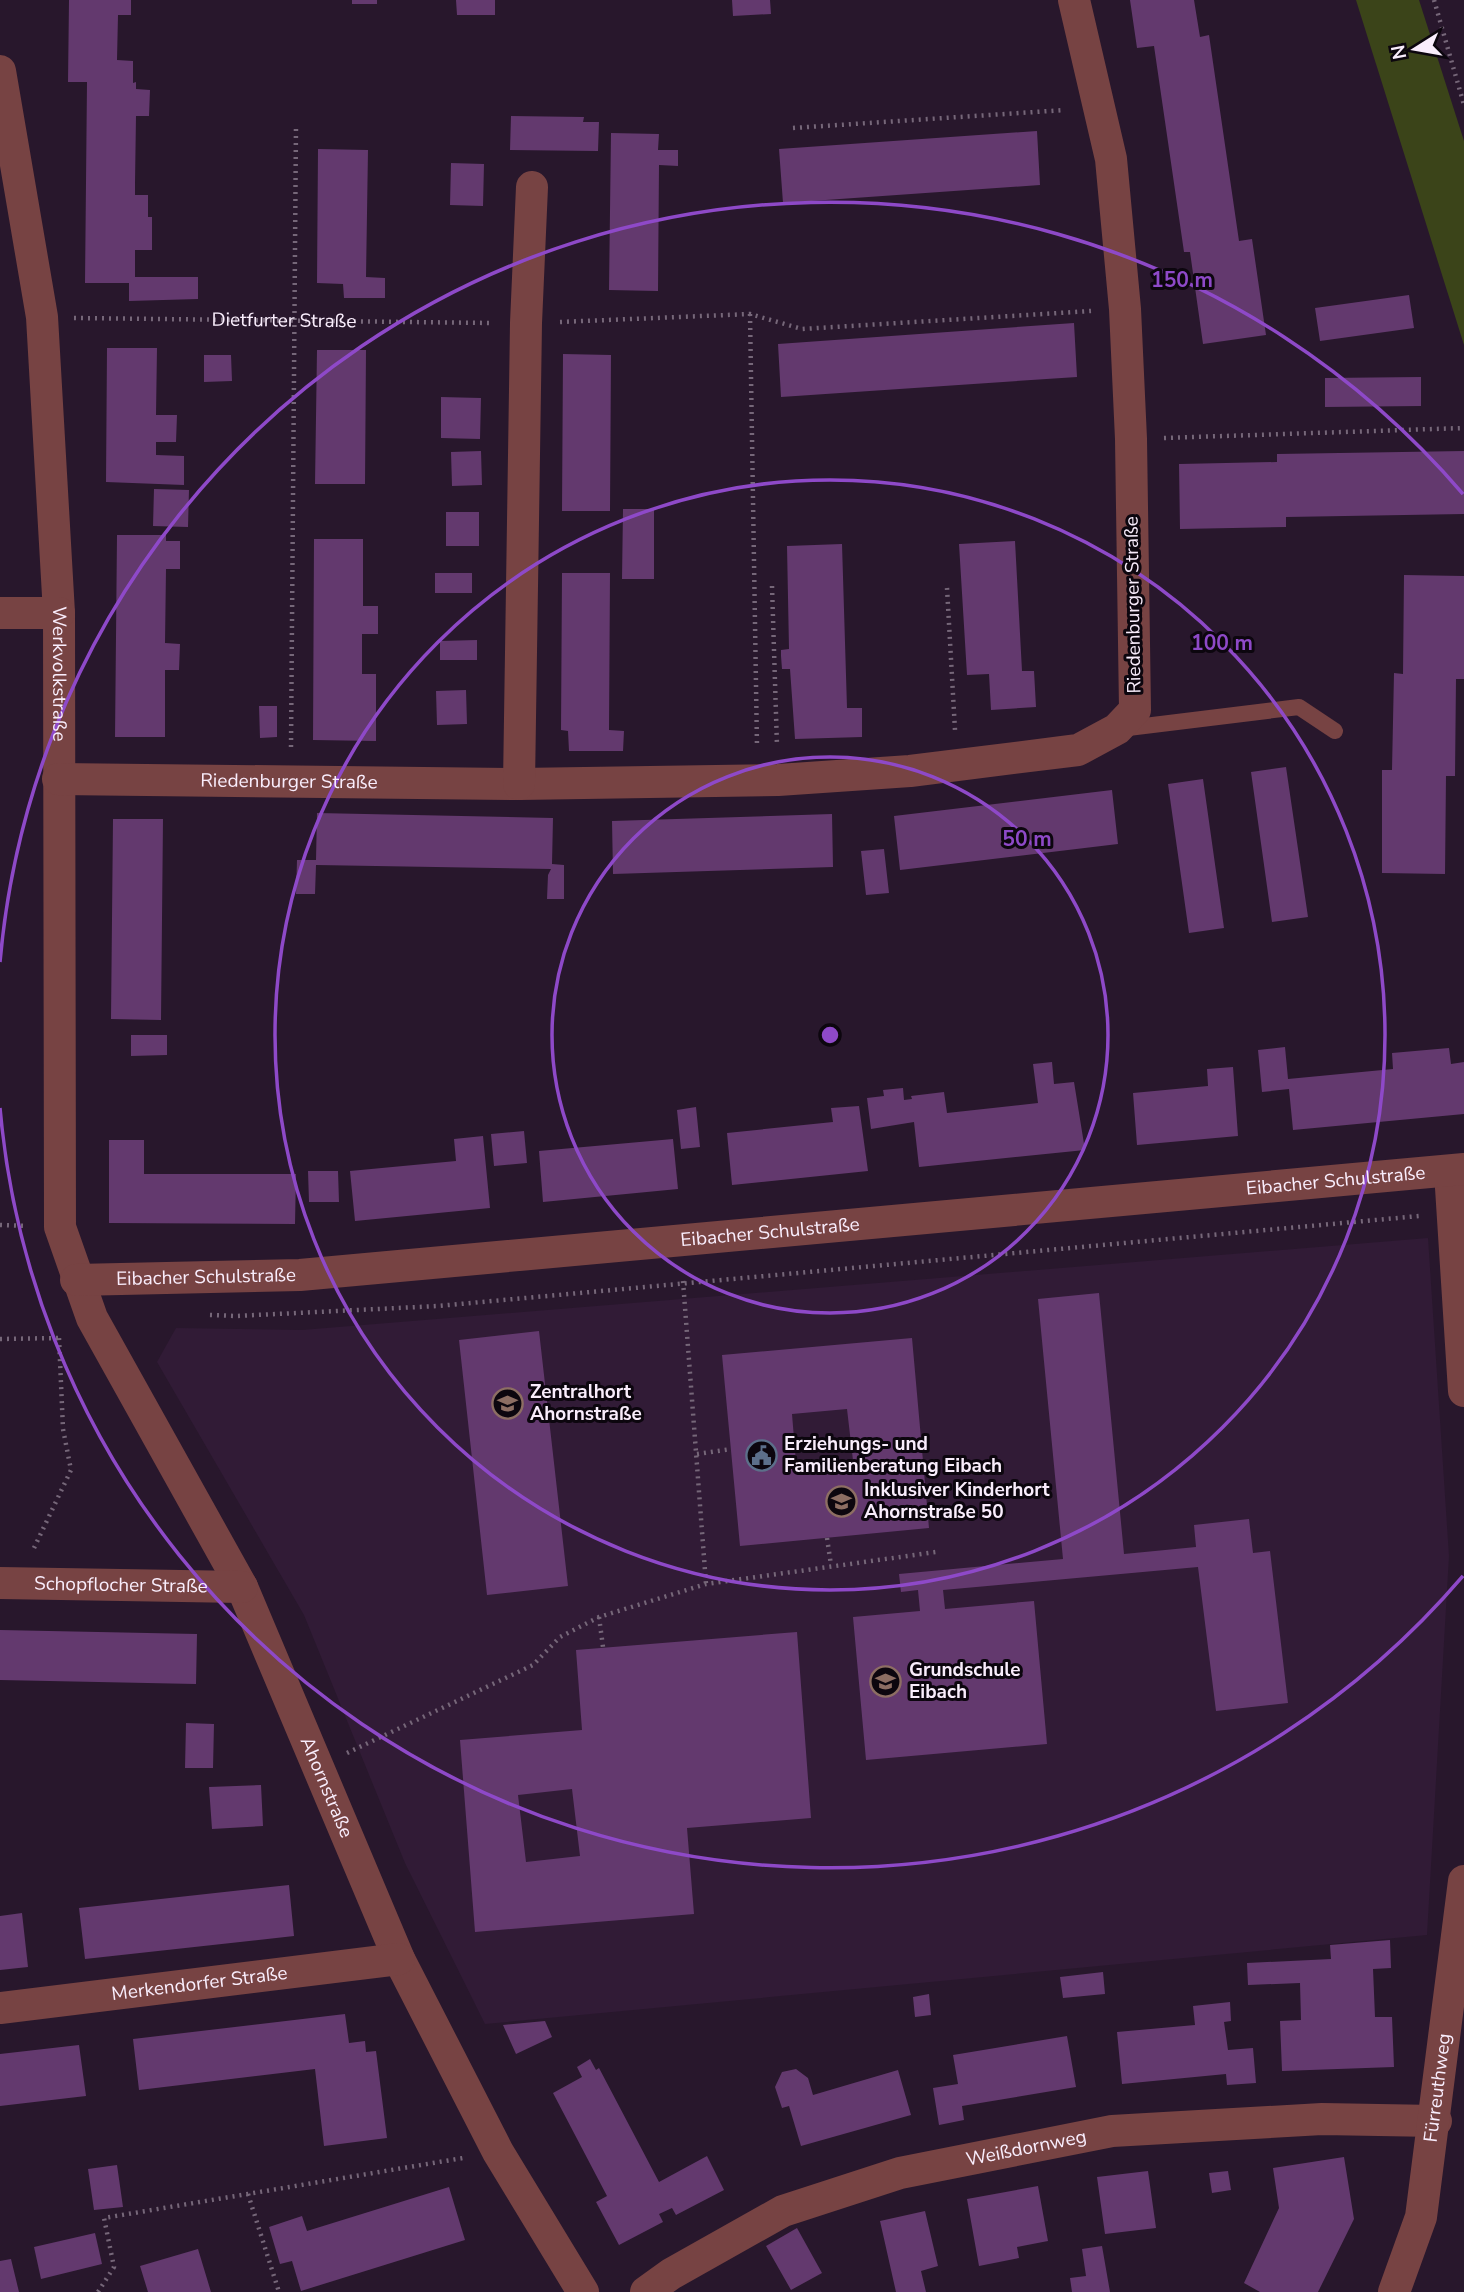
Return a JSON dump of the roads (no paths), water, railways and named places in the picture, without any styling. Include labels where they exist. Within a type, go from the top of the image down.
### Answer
[{"type":"street","name":"Riedenburger Straße","points":[[58,779],[519,784],[768,781],[957,765],[1078,750],[1117,729],[1135,710],[1131,439],[1125,309],[1111,159],[1074,0]]},
{"type":"street","name":"Werkvolkstraße","points":[[0,71],[42,317],[59,613],[60,1227],[76,1280]]},
{"type":"street","points":[[519,784],[526,323],[532,187]]},
{"type":"street","points":[[0,613],[59,613]]},
{"type":"street","points":[[1457,1171],[1452,1209],[1464,1391]]},
{"type":"street","name":"Eibacher Schulstraße","points":[[76,1280],[300,1275],[1457,1171]]},
{"type":"street","name":"Ahornstraße","points":[[76,1280],[92,1318],[242,1587],[399,1959],[498,2152],[583,2292]]},
{"type":"street","name":"Schopflocher Straße","points":[[9,1583],[242,1587]]},
{"type":"street","name":"Fürreuthweg","points":[[1394,2292],[1421,2217],[1436,2121],[1464,1881]]},
{"type":"street","name":"Merkendorfer Straße","points":[[0,2008],[399,1959]]},
{"type":"street","name":"Weißdornweg","points":[[646,2292],[671,2274],[783,2211],[900,2173],[1112,2132],[1322,2119],[1436,2121]]},
{"type":"lane","points":[[1117,729],[1299,707],[1335,731]]},
{"type":"place","name":"Zentralhort Ahornstraße","points":[[507,1403]]},
{"type":"place","name":"Erziehungs- und Familienberatung Eibach","points":[[761,1455]]},
{"type":"place","name":"Inklusiver Kinderhort Ahornstraße 50","points":[[841,1501]]},
{"type":"place","name":"Grundschule Eibach","points":[[886,1681]]}]
